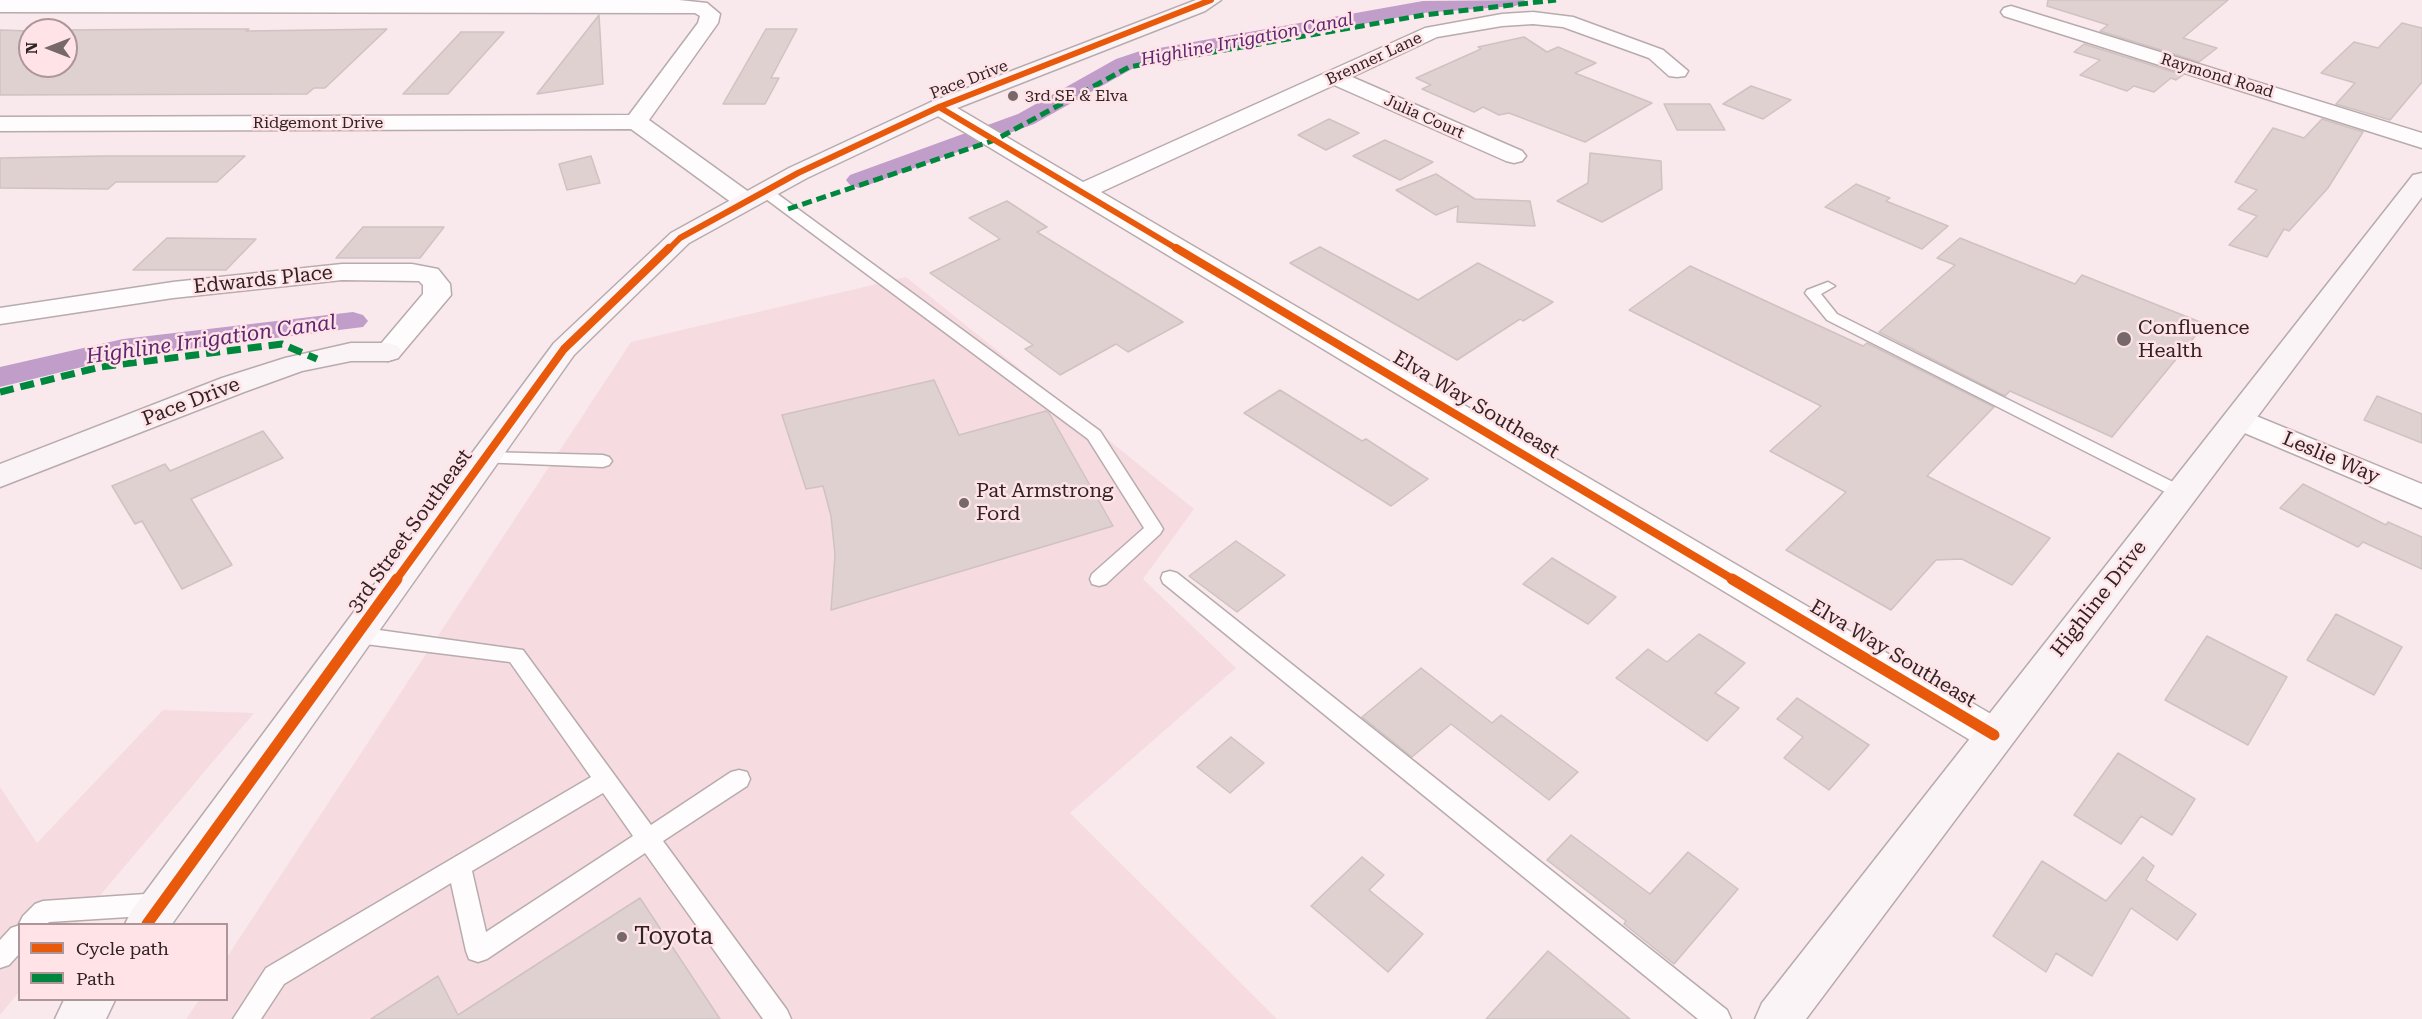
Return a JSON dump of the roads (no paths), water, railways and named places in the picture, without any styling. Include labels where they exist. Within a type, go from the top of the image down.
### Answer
[{"type":"street","name":"Pace Drive","points":[[754,195],[939,107],[1198,8],[1211,0]]},
{"type":"street","points":[[0,6],[301,2],[700,7],[710,14],[708,23],[636,122],[754,195]]},
{"type":"street","name":"Raymond Road","points":[[2011,12],[2422,141]]},
{"type":"street","name":"Brenner Lane","points":[[1082,192],[1432,32],[1502,20],[1533,18],[1566,21],[1656,54],[1677,71]]},
{"type":"street","name":"Julia Court","points":[[1334,77],[1514,156]]},
{"type":"street","name":"Elva Way Southeast","points":[[939,107],[1994,735]]},
{"type":"street","name":"Ridgemont Drive","points":[[0,124],[636,122]]},
{"type":"street","name":"Highline Drive","points":[[1778,1019],[2422,180]]},
{"type":"street","name":"3rd Street Southeast","points":[[154,914],[564,349],[680,238],[754,195]]},
{"type":"street","name":"Edwards Place","points":[[0,315],[173,290],[342,272],[412,272],[428,276],[436,284],[437,295],[388,352]]},
{"type":"street","name":"Pace Drive","points":[[0,476],[233,385],[295,364],[351,352],[388,352]]},
{"type":"street","name":"Leslie Way","points":[[2239,419],[2422,497]]},
{"type":"street","points":[[78,1019],[91,1001]]},
{"type":"lane","points":[[754,195],[1094,435],[1154,529],[1099,579]]},
{"type":"lane","points":[[1828,286],[1812,293],[1832,317],[2181,493]]},
{"type":"lane","points":[[485,458],[603,461]]},
{"type":"lane","points":[[1170,578],[1718,1019]]},
{"type":"lane","points":[[357,635],[516,655],[778,1019]]},
{"type":"lane","points":[[459,866],[478,951],[739,779]]},
{"type":"lane","points":[[246,1019],[275,976],[605,780]]},
{"type":"lane","points":[[32,923],[43,912],[154,914]]},
{"type":"lane","points":[[0,957],[18,938]]},
{"type":"waterway","name":"Highline Irrigation Canal","points":[[859,180],[1026,119],[1124,64],[1145,57],[1423,7],[1515,0]]},
{"type":"waterway","name":"Highline Irrigation Canal","points":[[0,377],[123,348],[353,321]]},
{"type":"place","name":"3rd SE & Elva","points":[[1013,96]]},
{"type":"place","name":"Confluence Health","points":[[2124,339]]},
{"type":"place","name":"Pat Armstrong Ford","points":[[964,503]]},
{"type":"place","name":"Toyota","points":[[622,937]]}]
